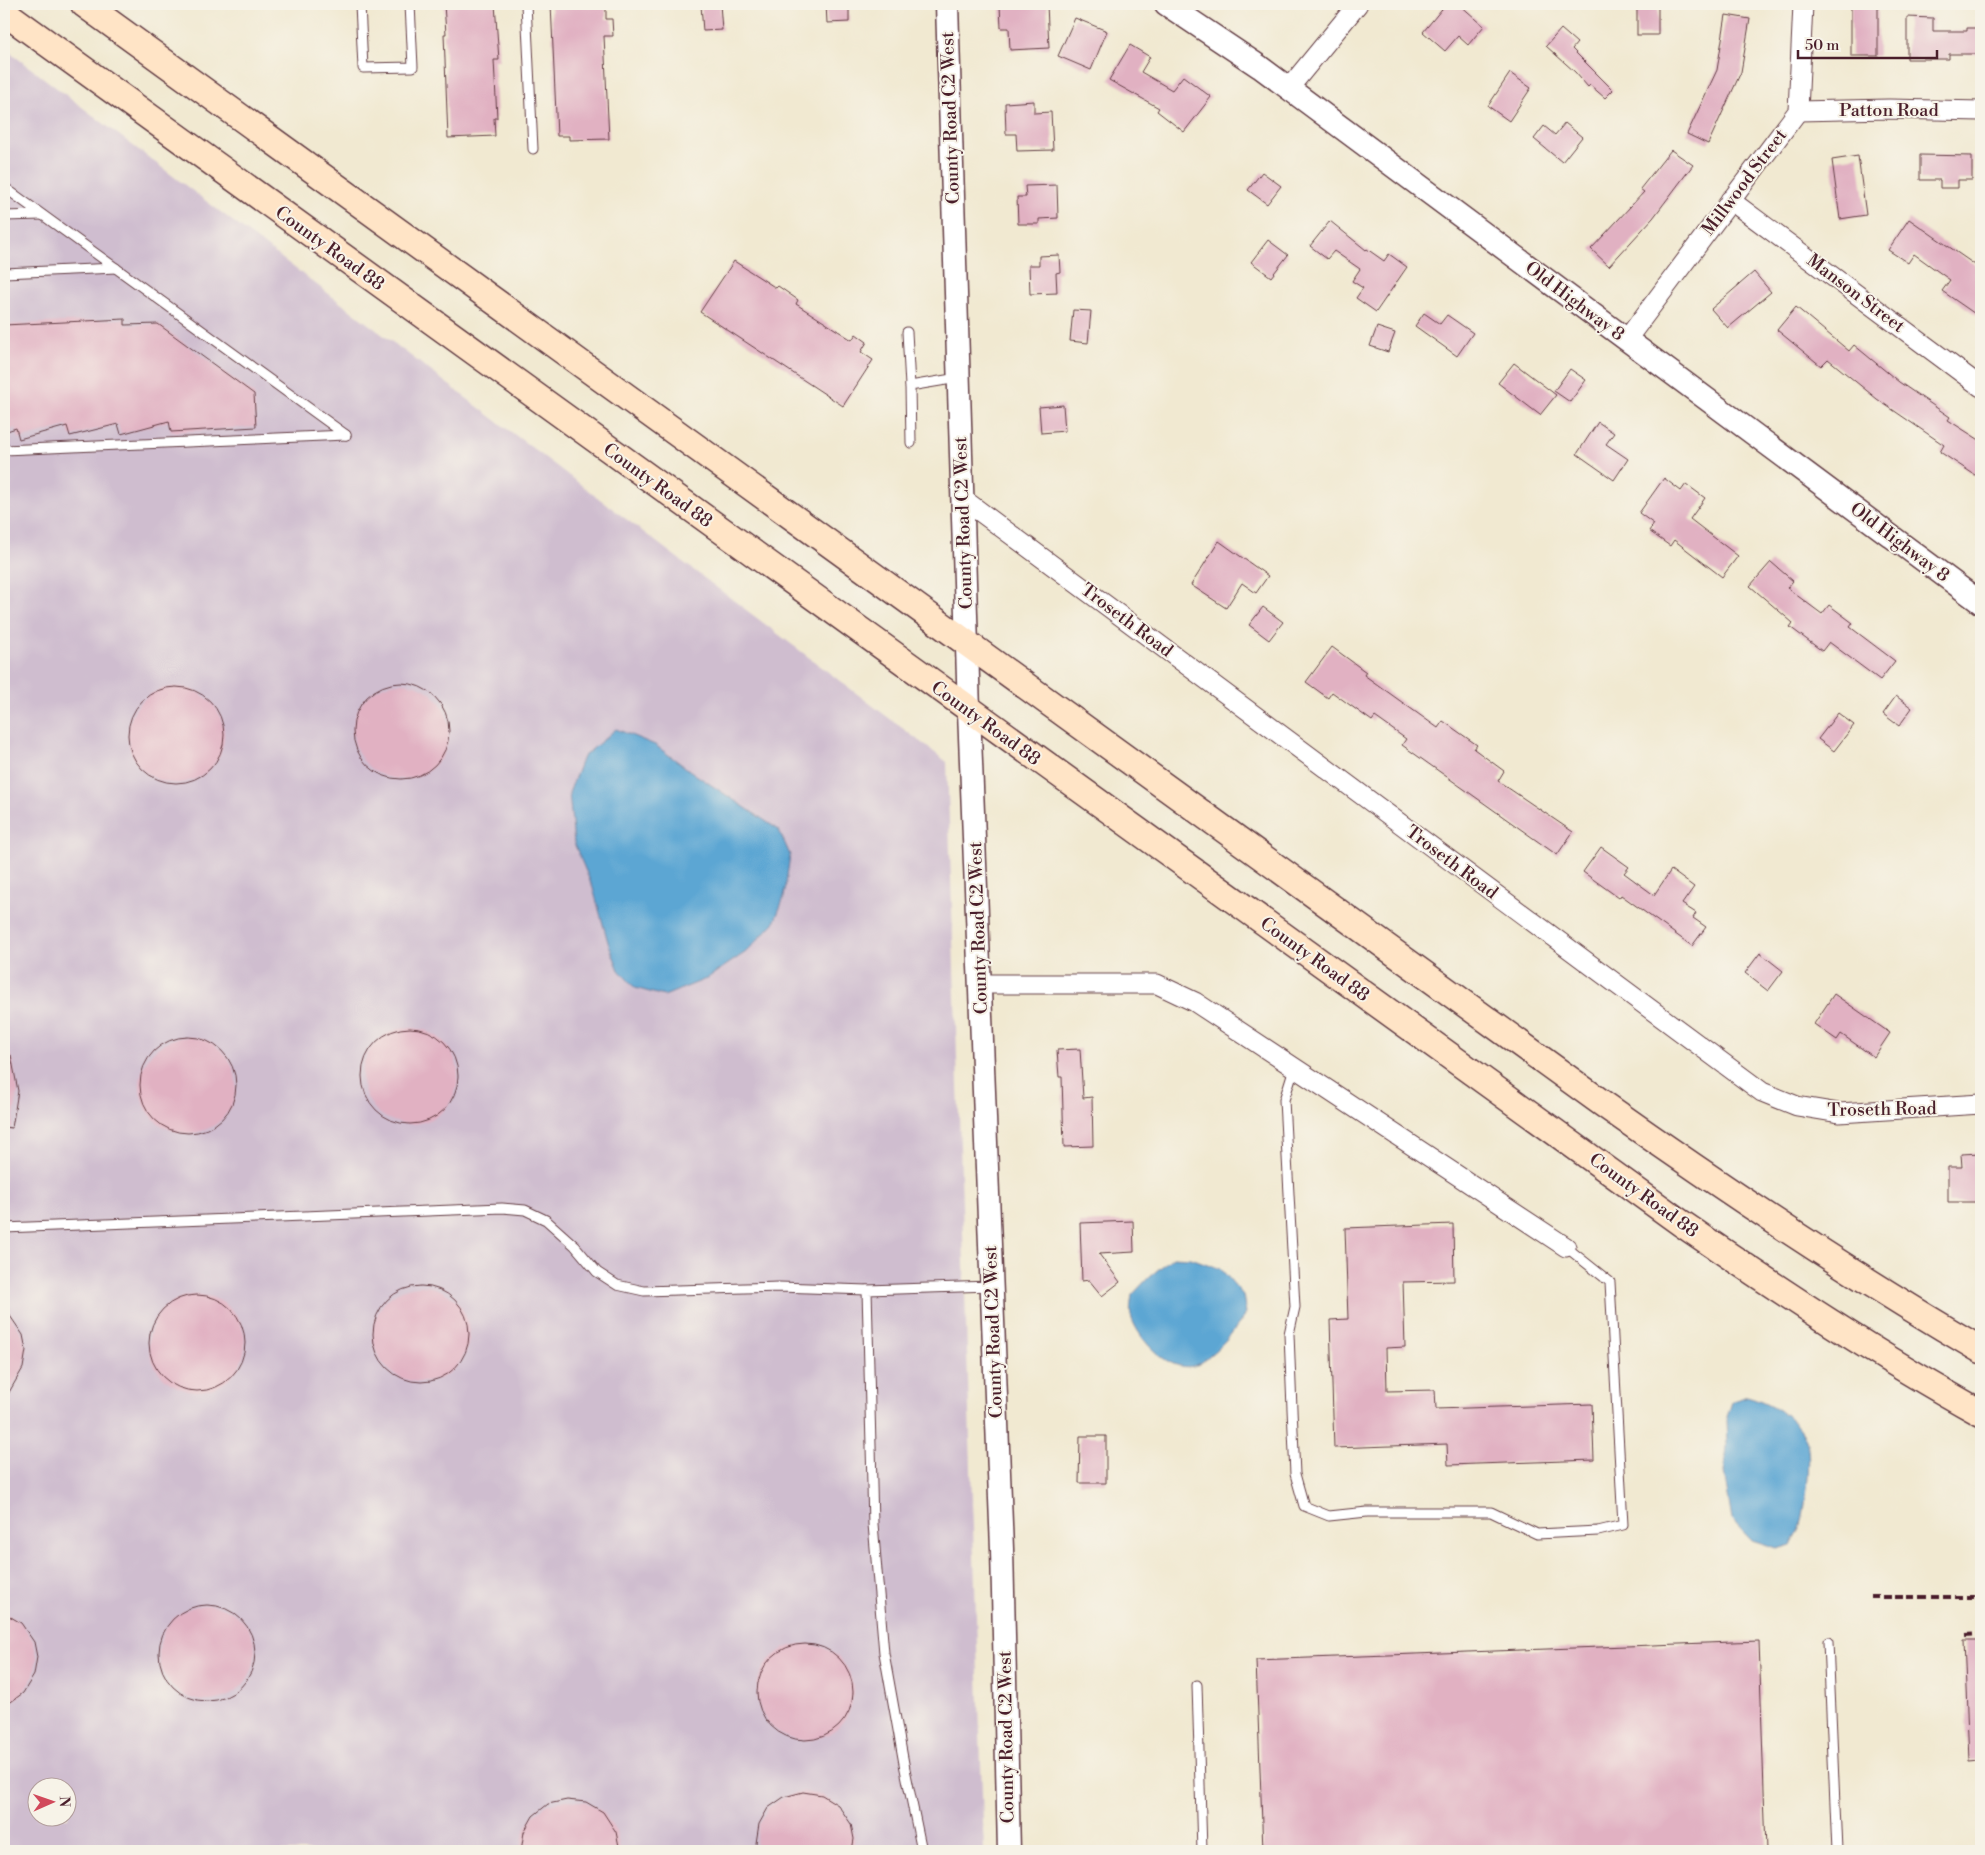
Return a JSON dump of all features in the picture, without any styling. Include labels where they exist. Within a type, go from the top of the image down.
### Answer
[{"type":"main road","points":[[84,4],[1684,1161],[1809,1244],[1981,1350]]},
{"type":"main road","name":"County Road 88","points":[[4,12],[969,711],[1681,1223],[1788,1296],[1897,1364],[1981,1413]]},
{"type":"street","name":"County Road C2 West","points":[[947,4],[969,711],[1002,1548],[1009,1851]]},
{"type":"street","name":"Old Highway 8","points":[[1166,4],[1217,36],[1289,88],[1981,603]]},
{"type":"street","points":[[1289,88],[1358,4]]},
{"type":"street","name":"Millwood Street","points":[[1627,339],[1798,111],[1803,4]]},
{"type":"street","name":"Patton Road","points":[[1798,111],[1890,109],[1981,111]]},
{"type":"street","name":"Manson Street","points":[[1730,200],[1981,387]]},
{"type":"street","name":"Troseth Road","points":[[962,499],[1762,1092],[1797,1106],[1838,1113],[1981,1104]]},
{"type":"street","points":[[980,984],[1157,984],[1172,989],[1195,1002],[1566,1248]]},
{"type":"lane","points":[[360,4],[363,68],[413,67],[410,4]]},
{"type":"lane","points":[[526,4],[533,149]]},
{"type":"lane","points":[[4,187],[346,435],[4,450]]},
{"type":"lane","points":[[4,216],[42,215]]},
{"type":"lane","points":[[4,273],[116,268]]},
{"type":"lane","points":[[907,332],[911,443]]},
{"type":"lane","points":[[910,386],[959,378]]},
{"type":"lane","points":[[1294,1068],[1284,1100],[1295,1307],[1289,1334],[1295,1474],[1304,1506],[1330,1516],[1367,1512],[1492,1512],[1537,1534],[1598,1531],[1623,1525],[1610,1282],[1566,1248]]},
{"type":"lane","points":[[4,1228],[502,1208],[525,1210],[546,1220],[575,1246],[597,1272],[617,1285],[644,1291],[779,1287],[867,1290],[992,1286]]},
{"type":"lane","points":[[867,1290],[873,1524],[884,1653],[904,1769],[922,1851]]},
{"type":"lane","points":[[1828,1642],[1837,1851]]},
{"type":"lane","points":[[1197,1685],[1202,1851]]},
{"type":"shaded area","points":[[4,48],[947,762],[984,1851],[4,1851]]},
{"type":"water","points":[[616,729],[655,745],[696,775],[779,830],[790,855],[784,897],[774,923],[746,952],[706,979],[664,996],[635,988],[619,970],[608,942],[593,888],[574,843],[569,793],[583,757]]},
{"type":"water","points":[[1173,1257],[1191,1258],[1221,1269],[1243,1295],[1246,1314],[1217,1349],[1199,1364],[1189,1367],[1178,1366],[1158,1355],[1136,1328],[1130,1307],[1132,1295],[1148,1278]]},
{"type":"water","points":[[1747,1396],[1772,1406],[1787,1416],[1800,1429],[1807,1444],[1808,1478],[1799,1530],[1791,1545],[1777,1549],[1752,1541],[1732,1520],[1724,1473],[1727,1446],[1726,1420],[1732,1402]]},
{"type":"building","points":[[444,4],[495,4],[499,60],[494,60],[497,118],[494,118],[495,136],[448,138]]},
{"type":"building","points":[[551,4],[606,4],[606,19],[612,19],[613,36],[604,36],[609,139],[569,140],[569,136],[557,136]]},
{"type":"building","points":[[720,4],[722,30],[703,31],[701,5]]},
{"type":"building","points":[[826,4],[849,4],[849,22],[827,23]]},
{"type":"building","points":[[1000,4],[1047,4],[1049,48],[1010,50],[1009,28],[1001,28]]},
{"type":"building","points":[[1446,4],[1459,4],[1484,26],[1468,45],[1458,36],[1445,51],[1423,32]]},
{"type":"building","points":[[1637,4],[1658,4],[1658,35],[1637,35]]},
{"type":"building","points":[[1851,4],[1878,4],[1878,56],[1851,56]]},
{"type":"building","points":[[1726,15],[1750,19],[1741,72],[1708,144],[1687,134],[1717,70]]},
{"type":"building","points":[[1907,17],[1933,18],[1933,31],[1967,31],[1967,28],[1981,28],[1981,54],[1949,54],[1949,59],[1907,59]]},
{"type":"building","points":[[1075,18],[1107,31],[1091,70],[1058,56]]},
{"type":"building","points":[[1561,29],[1577,43],[1572,49],[1613,90],[1605,98],[1590,85],[1588,87],[1575,72],[1546,46]]},
{"type":"building","points":[[1130,45],[1150,57],[1141,72],[1172,90],[1183,76],[1211,97],[1184,132],[1157,111],[1159,108],[1109,80]]},
{"type":"building","points":[[1510,73],[1531,88],[1509,121],[1488,106]]},
{"type":"building","points":[[1034,101],[1034,113],[1051,112],[1053,150],[1017,151],[1016,134],[1006,134],[1005,103]]},
{"type":"building","points":[[1565,123],[1582,137],[1562,162],[1534,139],[1544,126],[1555,135]]},
{"type":"building","points":[[1671,150],[1693,165],[1653,218],[1609,266],[1591,249],[1644,192],[1640,189]]},
{"type":"building","points":[[1920,155],[1972,156],[1972,180],[1958,180],[1958,188],[1940,188],[1940,180],[1920,180]]},
{"type":"building","points":[[1858,156],[1866,215],[1840,219],[1832,160]]},
{"type":"building","points":[[1262,172],[1281,186],[1267,204],[1248,190]]},
{"type":"building","points":[[1057,185],[1058,218],[1039,219],[1039,224],[1018,224],[1017,197],[1026,197],[1025,186]]},
{"type":"building","points":[[1909,219],[1981,269],[1981,318],[1942,291],[1950,280],[1914,254],[1908,263],[1888,250]]},
{"type":"building","points":[[1330,221],[1366,250],[1384,261],[1389,254],[1407,267],[1376,312],[1356,298],[1363,288],[1352,281],[1360,269],[1334,251],[1327,259],[1310,246]]},
{"type":"building","points":[[1268,240],[1288,255],[1271,277],[1251,262]]},
{"type":"building","points":[[1059,255],[1060,272],[1056,273],[1057,293],[1030,294],[1029,265],[1039,265],[1039,256]]},
{"type":"building","points":[[734,261],[776,288],[778,286],[798,300],[796,304],[852,340],[856,334],[867,342],[861,352],[873,360],[843,406],[700,312]]},
{"type":"building","points":[[1754,272],[1771,292],[1728,328],[1711,309]]},
{"type":"building","points":[[1796,307],[1849,351],[1854,345],[1899,382],[1950,417],[1948,420],[1981,441],[1981,479],[1940,452],[1944,445],[1877,399],[1828,359],[1821,366],[1777,330]]},
{"type":"building","points":[[1073,310],[1091,311],[1088,343],[1070,341]]},
{"type":"building","points":[[1424,313],[1440,324],[1447,315],[1473,333],[1457,356],[1415,326]]},
{"type":"building","points":[[125,319],[125,325],[158,324],[254,394],[256,427],[171,432],[169,421],[121,434],[118,424],[70,436],[67,426],[19,439],[16,428],[4,432],[4,325]]},
{"type":"building","points":[[1377,327],[1395,333],[1388,352],[1370,346]]},
{"type":"building","points":[[1514,363],[1556,395],[1540,415],[1498,383]]},
{"type":"building","points":[[1570,369],[1586,380],[1570,402],[1554,391]]},
{"type":"building","points":[[1063,405],[1065,431],[1041,433],[1039,407]]},
{"type":"building","points":[[1598,422],[1614,433],[1606,444],[1628,459],[1614,480],[1577,454]]},
{"type":"building","points":[[1664,478],[1681,491],[1686,484],[1705,498],[1690,519],[1738,556],[1722,577],[1674,540],[1670,546],[1649,531],[1654,524],[1639,513]]},
{"type":"building","points":[[1219,541],[1268,576],[1256,593],[1242,583],[1226,608],[1191,585]]},
{"type":"building","points":[[1771,562],[1793,581],[1787,588],[1822,614],[1829,605],[1853,623],[1850,627],[1895,661],[1880,680],[1829,642],[1822,651],[1790,627],[1793,623],[1750,586]]},
{"type":"building","points":[[1263,607],[1283,622],[1269,640],[1249,625]]},
{"type":"building","points":[[1332,647],[1366,672],[1364,675],[1438,728],[1443,721],[1477,745],[1474,749],[1504,771],[1498,781],[1573,832],[1557,855],[1402,745],[1406,739],[1375,717],[1372,721],[1332,692],[1328,698],[1306,682]]},
{"type":"building","points":[[401,683],[420,686],[435,697],[446,712],[449,731],[446,750],[435,765],[420,776],[401,779],[382,776],[367,765],[356,750],[353,731],[356,712],[367,697],[382,686]]},
{"type":"building","points":[[176,687],[195,690],[210,701],[221,716],[224,735],[221,754],[210,769],[195,780],[176,783],[157,780],[142,769],[131,754],[128,735],[131,716],[142,701],[157,690]]},
{"type":"building","points":[[1896,696],[1912,708],[1899,726],[1883,714]]},
{"type":"building","points":[[1838,713],[1854,725],[1834,751],[1818,739]]},
{"type":"building","points":[[1601,847],[1629,867],[1624,873],[1654,895],[1671,870],[1694,887],[1682,904],[1696,913],[1693,918],[1706,927],[1692,946],[1621,895],[1619,898],[1583,872]]},
{"type":"building","points":[[1760,953],[1783,971],[1768,991],[1745,973]]},
{"type":"building","points":[[1834,994],[1890,1033],[1874,1057],[1841,1034],[1837,1040],[1814,1024]]},
{"type":"building","points":[[410,1028],[429,1031],[444,1042],[455,1057],[458,1076],[455,1095],[444,1110],[429,1121],[410,1124],[391,1121],[376,1110],[365,1095],[362,1076],[365,1057],[376,1042],[391,1031]]},
{"type":"building","points":[[188,1037],[207,1040],[222,1051],[233,1066],[236,1085],[233,1104],[222,1119],[207,1130],[188,1133],[169,1130],[154,1119],[143,1104],[140,1085],[143,1066],[154,1051],[169,1040]]},
{"type":"building","points":[[1080,1049],[1083,1098],[1092,1097],[1093,1146],[1064,1147],[1062,1077],[1059,1077],[1057,1050]]},
{"type":"building","points":[[11,1055],[18,1091],[12,1128],[4,1127],[4,1056]]},
{"type":"building","points":[[1981,1153],[1981,1202],[1948,1202],[1948,1167],[1962,1167],[1961,1154]]},
{"type":"building","points":[[1133,1221],[1134,1252],[1099,1254],[1120,1282],[1102,1296],[1089,1280],[1082,1281],[1080,1223]]},
{"type":"building","points":[[1453,1224],[1454,1281],[1403,1282],[1405,1347],[1386,1348],[1387,1391],[1435,1390],[1436,1409],[1592,1404],[1594,1460],[1448,1465],[1447,1444],[1334,1448],[1330,1320],[1348,1319],[1345,1228]]},
{"type":"building","points":[[421,1286],[440,1289],[455,1300],[466,1315],[469,1334],[466,1353],[455,1368],[440,1379],[421,1382],[402,1379],[387,1368],[376,1353],[373,1334],[376,1315],[387,1300],[402,1289]]},
{"type":"building","points":[[197,1295],[216,1298],[231,1309],[242,1324],[245,1343],[242,1362],[231,1377],[216,1388],[197,1391],[178,1388],[163,1377],[152,1362],[149,1343],[152,1324],[163,1309],[178,1298]]},
{"type":"building","points":[[4,1307],[23,1335],[26,1350],[23,1368],[4,1401]]},
{"type":"building","points":[[1080,1436],[1106,1436],[1106,1483],[1079,1483]]},
{"type":"building","points":[[207,1605],[226,1608],[241,1619],[252,1634],[255,1653],[252,1672],[241,1687],[226,1698],[207,1701],[188,1698],[173,1687],[162,1672],[159,1653],[162,1634],[173,1619],[188,1608]]},
{"type":"building","points":[[4,1613],[21,1623],[34,1642],[37,1657],[34,1675],[23,1693],[4,1707]]},
{"type":"building","points":[[1964,1640],[1981,1640],[1981,1759],[1969,1760]]},
{"type":"building","points":[[1759,1641],[1766,1851],[1263,1851],[1256,1660]]},
{"type":"building","points":[[805,1644],[824,1647],[839,1658],[850,1673],[853,1692],[850,1711],[839,1726],[824,1737],[805,1740],[786,1737],[771,1726],[760,1711],[757,1692],[760,1673],[771,1658],[786,1647]]},
{"type":"building","points":[[803,1792],[822,1795],[838,1805],[851,1824],[854,1839],[852,1851],[758,1851],[756,1843],[759,1824],[768,1808],[784,1797]]},
{"type":"building","points":[[567,1800],[586,1802],[603,1812],[616,1832],[620,1851],[521,1851],[524,1832],[533,1816],[548,1804]]},
{"type":"railway","points":[[1871,1597],[1981,1597]]},
{"type":"railway","points":[[1966,1635],[1981,1634]]}]
